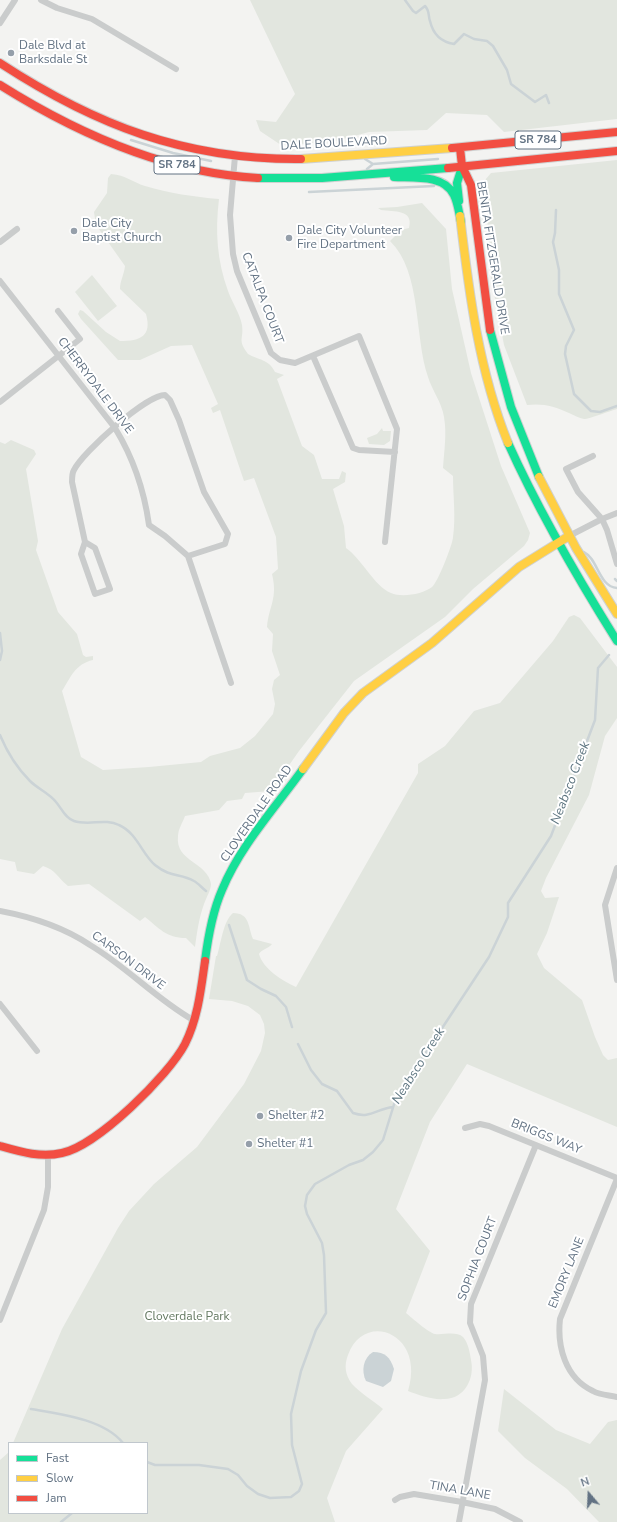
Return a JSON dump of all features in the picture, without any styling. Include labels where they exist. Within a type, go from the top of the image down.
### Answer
[{"type":"main road","name":"DALE BOULEVARD","points":[[0,62],[65,102],[118,126],[183,147],[235,156],[306,160],[460,148],[617,132]]},
{"type":"main road","name":"SR 784","points":[[0,85],[48,116],[102,141],[161,161],[234,176],[281,179],[371,175],[617,151]]},
{"type":"main road","name":"BENITA FITZGERALD DRIVE","points":[[460,148],[462,167],[470,183],[482,285],[490,332],[513,415],[543,485],[577,552],[617,614]]},
{"type":"main road","name":"BENITA FITZGERALD DRIVE","points":[[462,167],[457,183],[469,294],[486,375],[507,441],[556,543],[617,641]]},
{"type":"main road","points":[[371,175],[433,180],[444,183],[454,193],[461,222]]},
{"type":"main road","name":"CLOVERDALE ROAD","points":[[0,1146],[25,1154],[48,1156],[63,1153],[89,1144],[114,1124],[174,1062],[185,1045],[193,1020],[212,920],[226,881],[242,855],[345,712],[373,684],[450,629],[513,571],[569,536]]},
{"type":"street","points":[[0,23],[15,0]]},
{"type":"street","points":[[41,0],[57,8],[92,19],[176,69]]},
{"type":"street","name":"CATALPA COURT","points":[[235,156],[229,225],[233,254],[237,270],[272,353],[286,362],[295,363],[359,336],[396,427],[395,452],[385,542]]},
{"type":"street","points":[[0,242],[17,229]]},
{"type":"street","name":"CHERRYDALE DRIVE","points":[[0,281],[114,428],[131,456],[137,472],[149,525],[165,536],[188,556]]},
{"type":"street","points":[[0,402],[80,339],[58,311]]},
{"type":"street","points":[[313,356],[353,448],[359,450],[395,452]]},
{"type":"street","points":[[85,542],[95,548],[110,589],[95,594],[81,554],[85,542],[72,482],[72,473],[81,460],[98,441],[138,408],[160,396],[165,396],[170,400],[179,420],[204,492],[228,534],[226,544],[188,556],[231,683]]},
{"type":"street","points":[[593,456],[566,469],[578,492],[602,519],[608,530],[617,564]]},
{"type":"street","name":"CLOVERDALE ROAD","points":[[569,536],[617,513]]},
{"type":"street","points":[[617,868],[605,906],[617,980]]},
{"type":"street","name":"CARSON DRIVE","points":[[0,910],[39,920],[76,936],[106,955],[161,1000],[193,1020]]},
{"type":"street","points":[[0,1004],[37,1051]]},
{"type":"street","name":"BRIGGS WAY","points":[[465,1128],[480,1124],[489,1126],[617,1178]]},
{"type":"street","name":"SOPHIA COURT","points":[[459,1522],[485,1380],[483,1356],[470,1323],[471,1304],[536,1145]]},
{"type":"street","points":[[0,1320],[44,1210],[48,1187],[48,1156]]},
{"type":"street","name":"EMORY LANE","points":[[617,1178],[560,1319],[559,1333],[564,1360],[572,1374],[593,1392],[617,1397]]},
{"type":"street","name":"TINA LANE","points":[[395,1500],[400,1497],[414,1494],[462,1502],[495,1509],[520,1522]]},
{"type":"green space","points":[[250,0],[617,0],[617,119],[504,132],[487,115],[446,113],[427,130],[369,132],[332,142],[281,145],[260,131],[256,120],[276,122],[295,94]]},
{"type":"green space","points":[[617,160],[617,409],[584,419],[554,407],[538,404],[527,405],[504,345],[491,278],[485,180],[491,173]]},
{"type":"green space","points":[[111,174],[121,176],[145,186],[163,191],[219,199],[217,234],[219,257],[224,280],[241,321],[243,345],[248,354],[266,362],[275,372],[284,375],[277,379],[302,446],[314,455],[322,479],[339,479],[342,471],[346,473],[345,482],[333,489],[344,526],[346,548],[379,585],[391,593],[401,595],[423,592],[432,587],[441,572],[448,555],[454,529],[453,476],[443,468],[445,423],[443,412],[428,377],[421,343],[416,305],[407,270],[400,254],[390,241],[401,230],[409,228],[409,217],[406,214],[381,210],[378,208],[422,203],[446,229],[452,289],[471,373],[501,466],[530,533],[524,546],[473,589],[445,617],[354,681],[299,751],[271,791],[245,793],[242,799],[227,801],[219,810],[185,816],[179,831],[178,845],[186,857],[204,871],[209,877],[211,884],[197,930],[195,947],[186,938],[179,938],[163,932],[145,917],[140,921],[89,884],[68,886],[54,872],[43,866],[34,874],[17,871],[15,862],[0,859],[0,442],[5,444],[11,440],[34,450],[36,454],[26,469],[38,541],[36,550],[58,612],[77,634],[83,655],[86,657],[93,656],[93,660],[82,665],[74,672],[62,691],[81,757],[103,770],[201,762],[210,756],[240,748],[255,736],[273,714],[275,704],[272,689],[274,680],[280,675],[272,651],[273,634],[267,627],[274,596],[272,574],[278,569],[276,537],[254,478],[244,481],[220,410],[213,413],[211,408],[218,404],[192,345],[171,346],[140,360],[118,360],[78,314],[80,310],[83,311],[106,332],[120,341],[139,338],[143,336],[147,328],[146,314],[120,289],[125,266],[96,225],[94,212],[107,193],[108,178]]},
{"type":"green space","points":[[92,275],[117,306],[98,321],[75,292]]},
{"type":"green space","points":[[382,428],[383,431],[391,431],[390,441],[384,445],[369,444],[367,438],[377,434]]},
{"type":"green space","name":"Cloverdale Park","points":[[574,615],[580,618],[617,667],[617,718],[605,736],[589,795],[546,878],[541,891],[545,898],[559,897],[547,933],[537,954],[544,968],[582,1000],[603,1055],[608,1060],[617,1058],[617,1127],[467,1064],[430,1122],[396,1209],[430,1251],[406,1313],[432,1333],[457,1334],[463,1337],[471,1357],[472,1367],[470,1380],[467,1386],[458,1395],[444,1399],[421,1396],[408,1391],[411,1371],[408,1355],[401,1342],[391,1334],[379,1331],[367,1333],[356,1341],[347,1359],[346,1370],[348,1377],[355,1387],[383,1409],[346,1451],[327,1498],[335,1522],[0,1522],[0,1460],[8,1453],[8,1514],[148,1514],[148,1442],[13,1442],[62,1329],[118,1228],[129,1211],[154,1184],[197,1147],[244,1084],[261,1051],[265,1033],[264,1024],[260,1015],[248,1006],[232,1001],[209,999],[216,956],[227,921],[233,913],[243,915],[248,922],[253,939],[272,944],[259,954],[265,965],[274,974],[296,987],[418,773],[418,764],[445,746],[474,711],[500,703],[553,641],[569,617]]},
{"type":"green space","points":[[504,1389],[556,1430],[590,1444],[608,1422],[617,1420],[617,1522],[599,1522],[567,1489],[525,1458],[498,1431]]},
{"type":"shaded area","points":[[373,1352],[384,1354],[389,1358],[394,1369],[391,1381],[383,1387],[366,1381],[364,1377],[363,1369],[365,1361]]},
{"type":"waterway","points":[[405,0],[416,13],[425,6],[428,10],[431,26],[441,39],[454,44],[464,34],[474,39],[487,41],[493,46],[507,70],[511,84],[535,102],[546,95],[549,103]]},
{"type":"waterway","points":[[131,140],[173,153],[211,161]]},
{"type":"waterway","points":[[365,159],[373,164],[438,159]]},
{"type":"waterway","points":[[367,169],[373,164]]},
{"type":"waterway","points":[[309,192],[434,186]]},
{"type":"waterway","points":[[556,210],[553,242],[559,270],[559,294],[574,330],[566,346],[565,354],[574,394],[591,411],[600,412],[617,406]]},
{"type":"waterway","points":[[584,552],[593,560],[606,583],[617,588]]},
{"type":"waterway","points":[[0,633],[2,651],[0,660]]},
{"type":"waterway","name":"Neabsco Creek","points":[[148,1462],[155,1465],[199,1465],[228,1469],[238,1475],[247,1486],[258,1494],[270,1498],[291,1497],[299,1491],[302,1484],[292,1445],[291,1414],[301,1371],[316,1330],[326,1313],[324,1255],[322,1243],[307,1214],[305,1206],[307,1195],[315,1184],[349,1165],[363,1160],[373,1152],[383,1140],[396,1098],[489,957],[508,917],[508,903],[551,836],[595,720],[598,668],[609,655]]},
{"type":"waterway","points":[[0,735],[9,754],[25,776],[53,799],[68,818],[85,823],[108,822],[119,825],[135,838],[146,855],[155,865],[166,872],[194,881],[206,891]]},
{"type":"waterway","points":[[229,925],[247,980],[276,996],[286,1007],[292,1027]]},
{"type":"waterway","points":[[298,1044],[311,1070],[322,1084],[337,1091],[353,1113],[364,1115],[393,1107]]},
{"type":"waterway","points":[[31,1409],[68,1416],[93,1423],[105,1428],[122,1442]]},
{"type":"waterway","name":"Neabsco Creek","points":[[61,1522],[71,1514]]},
{"type":"traffic: fast","points":[[459,201],[457,183],[462,167]]},
{"type":"traffic: fast","points":[[258,178],[322,178],[448,168]]},
{"type":"traffic: fast","points":[[394,177],[427,178],[443,183],[454,195],[461,222]]},
{"type":"traffic: fast","points":[[490,330],[511,407],[539,477]]},
{"type":"traffic: fast","points":[[508,443],[532,494],[559,544],[617,641]]},
{"type":"traffic: fast","points":[[205,961],[213,916],[222,890],[238,858],[303,769]]},
{"type":"traffic: slow","points":[[301,159],[452,148]]},
{"type":"traffic: slow","points":[[460,216],[471,303],[482,360],[498,416],[508,443]]},
{"type":"traffic: slow","points":[[539,477],[576,548],[617,614]]},
{"type":"traffic: slow","points":[[303,769],[344,713],[363,693],[432,643],[519,567],[569,536]]},
{"type":"traffic: jam","points":[[0,63],[35,85],[71,104],[106,121],[143,135],[218,153],[259,158],[301,159]]},
{"type":"traffic: jam","points":[[0,85],[60,120],[123,148],[189,168],[223,175],[258,178]]},
{"type":"traffic: jam","points":[[452,148],[617,132]]},
{"type":"traffic: jam","points":[[460,148],[462,166],[471,185],[490,330]]},
{"type":"traffic: jam","points":[[448,168],[617,151]]},
{"type":"traffic: jam","points":[[0,1146],[39,1155],[62,1153],[77,1148],[94,1137],[131,1108],[164,1073],[185,1044],[196,1014],[205,961]]},
{"type":"place","name":"Dale Blvd at Barksdale St","points":[[11,53]]},
{"type":"place","name":"Dale City Baptist Church","points":[[74,231]]},
{"type":"place","name":"Dale City Volunteer Fire Department","points":[[289,238]]},
{"type":"place","name":"Shelter #2","points":[[260,1116]]},
{"type":"place","name":"Shelter #1","points":[[249,1144]]}]
